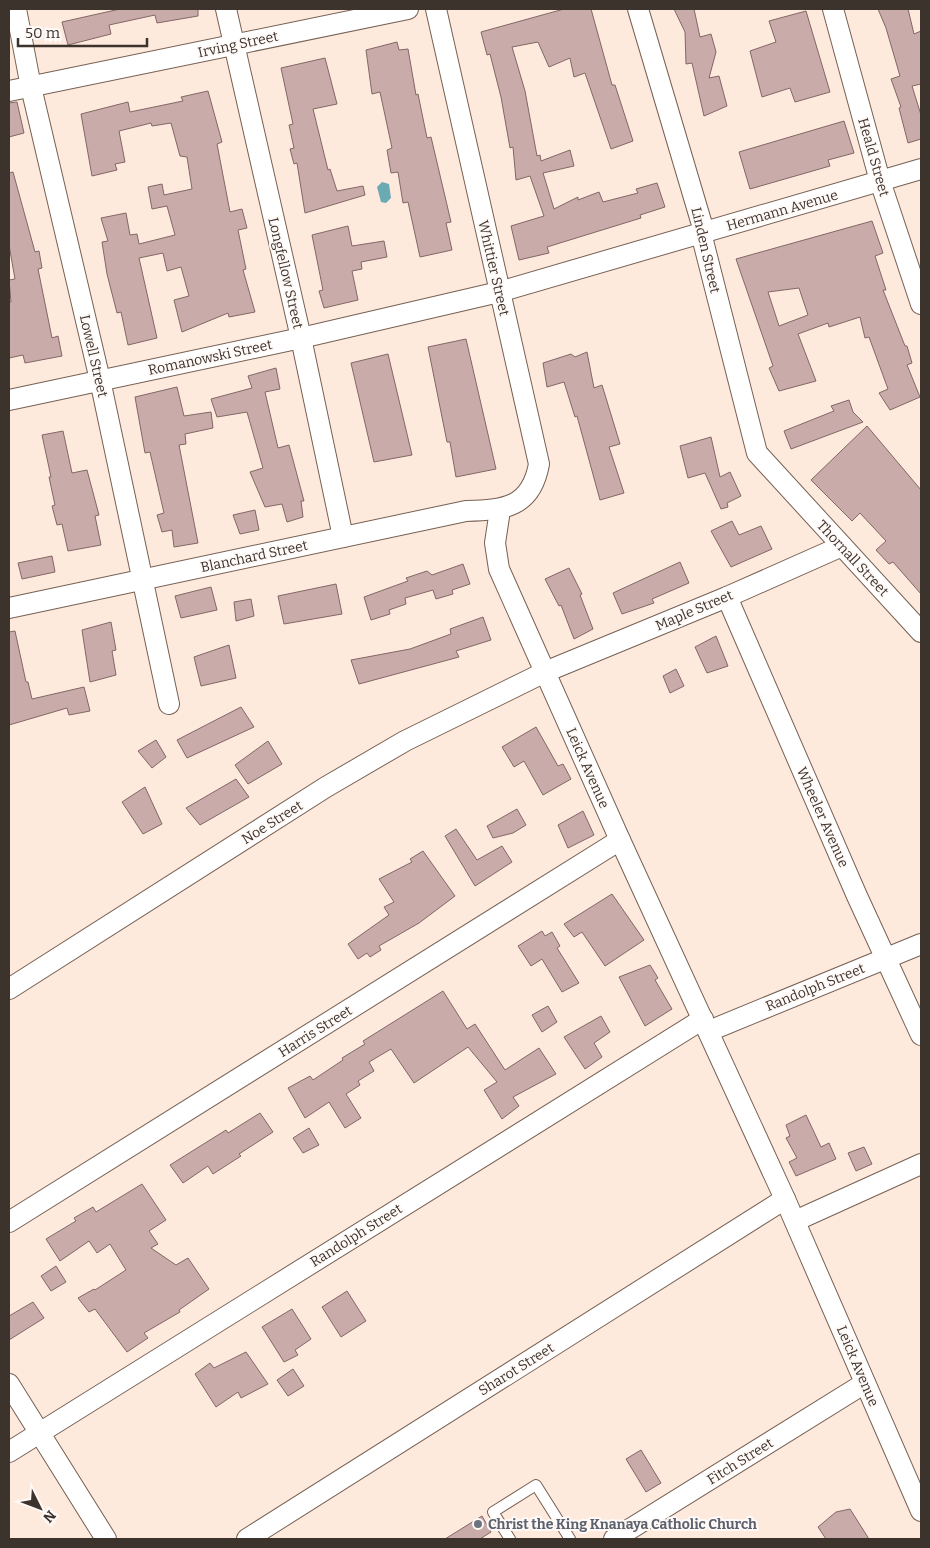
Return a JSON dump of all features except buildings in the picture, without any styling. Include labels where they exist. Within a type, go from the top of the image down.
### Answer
[{"type":"street","name":"Lowell Street","points":[[16,9],[31,86],[100,380],[169,704]]},
{"type":"street","name":"Longfellow Street","points":[[226,9],[301,338],[343,537]]},
{"type":"street","name":"Irving Street","points":[[9,91],[408,9]]},
{"type":"street","name":"Whittier Street","points":[[436,9],[538,464],[536,480],[528,494],[500,510]]},
{"type":"street","name":"Linden Street","points":[[638,9],[702,228],[701,233],[757,453],[785,484]]},
{"type":"street","name":"Heald Street","points":[[833,9],[880,181],[921,304]]},
{"type":"street","name":"Hermann Avenue","points":[[499,292],[921,169]]},
{"type":"street","name":"Romanowski Street","points":[[9,400],[301,338],[499,292]]},
{"type":"street","name":"Thornall Street","points":[[785,484],[921,632]]},
{"type":"street","name":"Blanchard Street","points":[[9,608],[466,511],[500,510]]},
{"type":"street","name":"Leick Avenue","points":[[500,510],[495,543],[499,569],[620,840],[795,1221],[921,1511]]},
{"type":"street","name":"Maple Street","points":[[545,672],[727,597],[842,546]]},
{"type":"street","name":"Wheeler Avenue","points":[[727,597],[921,1035]]},
{"type":"street","name":"Noe Street","points":[[9,989],[310,798],[405,741],[545,672]]},
{"type":"street","name":"Harris Street","points":[[9,1222],[620,840]]},
{"type":"street","name":"Randolph Street","points":[[9,1452],[706,1025],[921,944]]},
{"type":"street","points":[[795,1221],[921,1164]]},
{"type":"street","name":"Sharot Street","points":[[246,1539],[785,1199]]},
{"type":"street","name":"Fitch Street","points":[[614,1539],[865,1383]]},
{"type":"street","points":[[9,1384],[106,1539]]},
{"type":"lane","points":[[510,1539],[492,1512],[536,1485],[570,1539]]},
{"type":"water","points":[[382,182],[389,184],[391,198],[386,203],[381,202],[377,187]]},
{"type":"place","name":"Christ the King Knanaya Catholic Church","points":[[478,1524]]}]
